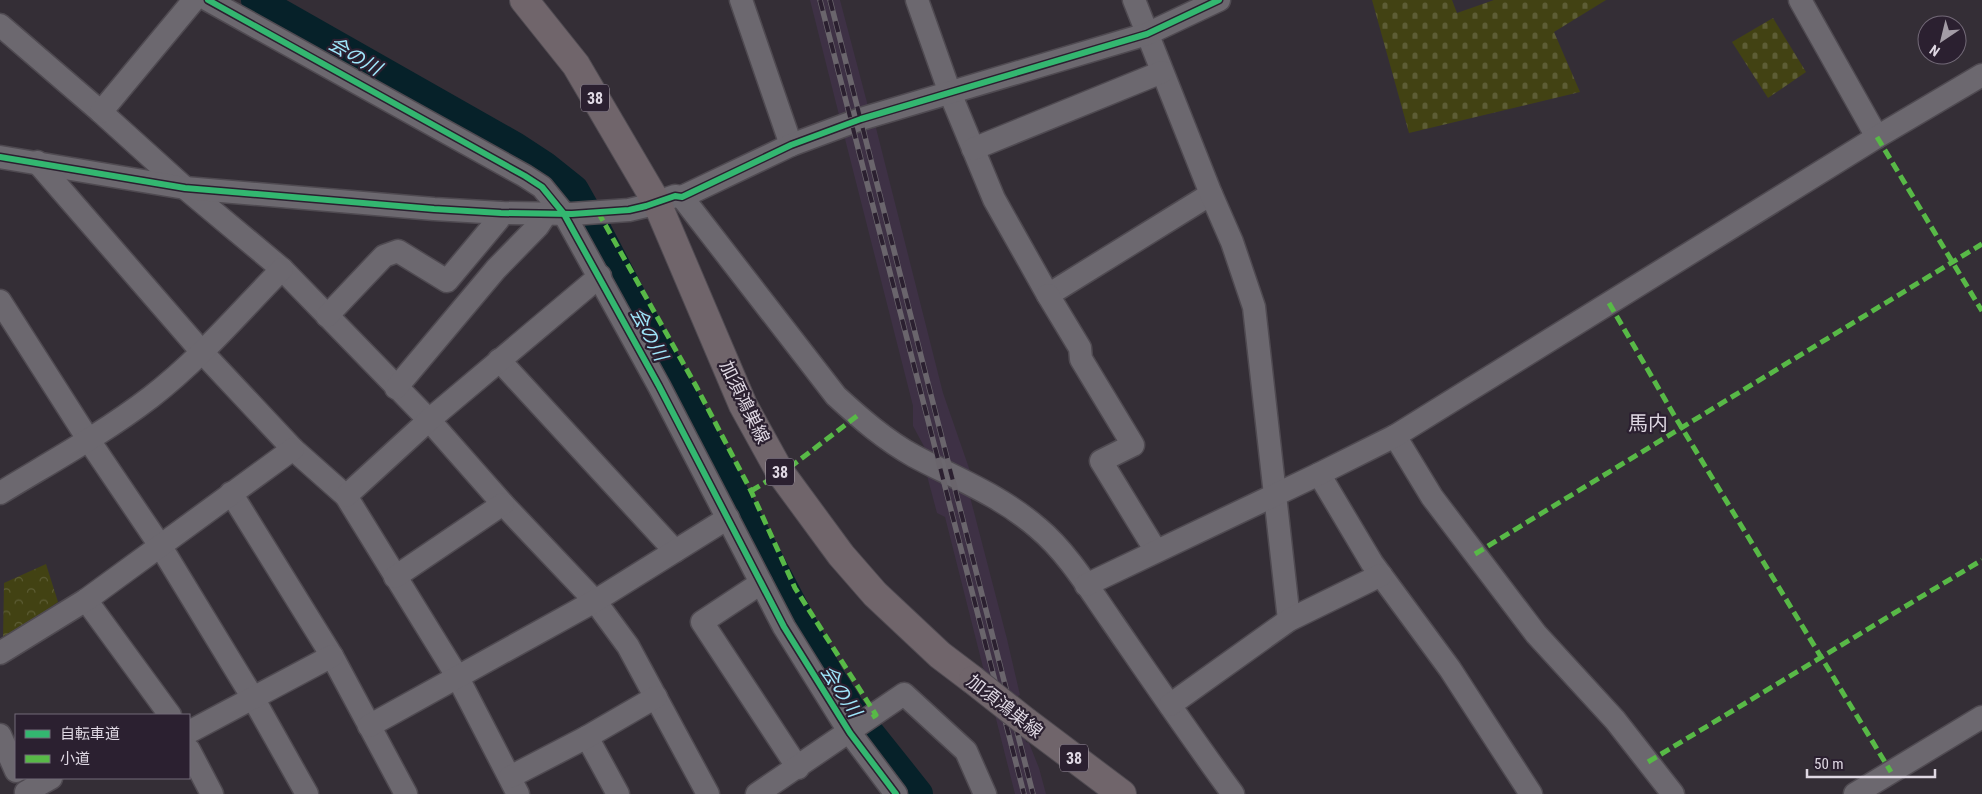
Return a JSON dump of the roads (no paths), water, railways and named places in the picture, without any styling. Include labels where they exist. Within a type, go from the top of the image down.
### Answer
[{"type":"main road","name":"加須鴻巣線","points":[[524,0],[576,65],[669,200],[743,405],[780,472],[841,555],[875,594],[940,655],[1122,794]]},
{"type":"street","points":[[101,112],[194,0]]},
{"type":"street","points":[[208,0],[542,187],[600,276],[784,627],[859,726],[896,794]]},
{"type":"street","points":[[741,0],[791,146]]},
{"type":"street","points":[[917,0],[950,93],[994,199],[1048,296],[1080,348],[1081,359],[1133,445],[1101,462],[1156,551]]},
{"type":"street","points":[[1134,0],[1210,194],[1232,242],[1254,307],[1290,620]]},
{"type":"street","points":[[0,157],[185,188],[348,200],[434,209],[561,214],[629,210],[669,200],[791,146],[861,120],[1147,34],[1219,0]]},
{"type":"street","points":[[1800,0],[1876,137]]},
{"type":"street","points":[[0,25],[185,188],[282,269],[429,420],[594,601],[628,646],[708,794]]},
{"type":"street","points":[[973,148],[1162,72]]},
{"type":"street","points":[[1086,585],[1395,436],[1876,137],[1982,75]]},
{"type":"street","points":[[37,162],[202,352],[293,449],[346,496],[457,676],[514,786],[587,737],[656,697]]},
{"type":"street","points":[[1048,296],[1210,194]]},
{"type":"street","points":[[669,200],[836,396],[878,432],[913,455],[979,487],[1040,529],[1086,585],[1233,794]]},
{"type":"street","points":[[327,316],[384,256],[398,251],[447,281],[498,220],[501,213]]},
{"type":"street","points":[[396,388],[496,270],[538,226],[561,214]]},
{"type":"street","points":[[0,493],[88,439],[152,396],[202,352],[282,269]]},
{"type":"street","points":[[346,496],[429,420],[600,276]]},
{"type":"street","points":[[0,301],[88,439],[161,547],[254,698],[307,794]]},
{"type":"street","points":[[500,360],[675,551]]},
{"type":"street","points":[[1395,436],[1432,497],[1536,634],[1615,720],[1673,794]]},
{"type":"street","points":[[0,653],[86,600],[293,449]]},
{"type":"street","points":[[1319,474],[1381,576],[1450,669],[1531,794]]},
{"type":"street","points":[[231,493],[332,656],[406,794]]},
{"type":"street","points":[[395,578],[504,504]]},
{"type":"street","points":[[369,726],[594,601],[728,518]]},
{"type":"street","points":[[1170,704],[1290,620],[1381,576]]},
{"type":"street","points":[[761,583],[702,622],[798,768]]},
{"type":"street","points":[[86,600],[167,714]]},
{"type":"street","points":[[190,731],[332,656]]},
{"type":"street","points":[[757,794],[798,768],[904,694],[966,751],[985,794]]},
{"type":"street","points":[[1856,794],[1982,717]]},
{"type":"street","points":[[0,735],[15,769]]},
{"type":"street","points":[[587,737],[618,794]]},
{"type":"street","points":[[190,752],[212,794]]},
{"type":"street","points":[[24,788],[48,779]]},
{"type":"waterway","name":"会の川","points":[[256,0],[515,147],[544,166],[574,190],[828,674],[851,710],[918,794]]},
{"type":"railway","points":[[820,0],[1024,794]]},
{"type":"railway","points":[[830,0],[1033,794]]},
{"type":"district","name":"馬内","points":[[1648,423]]}]
